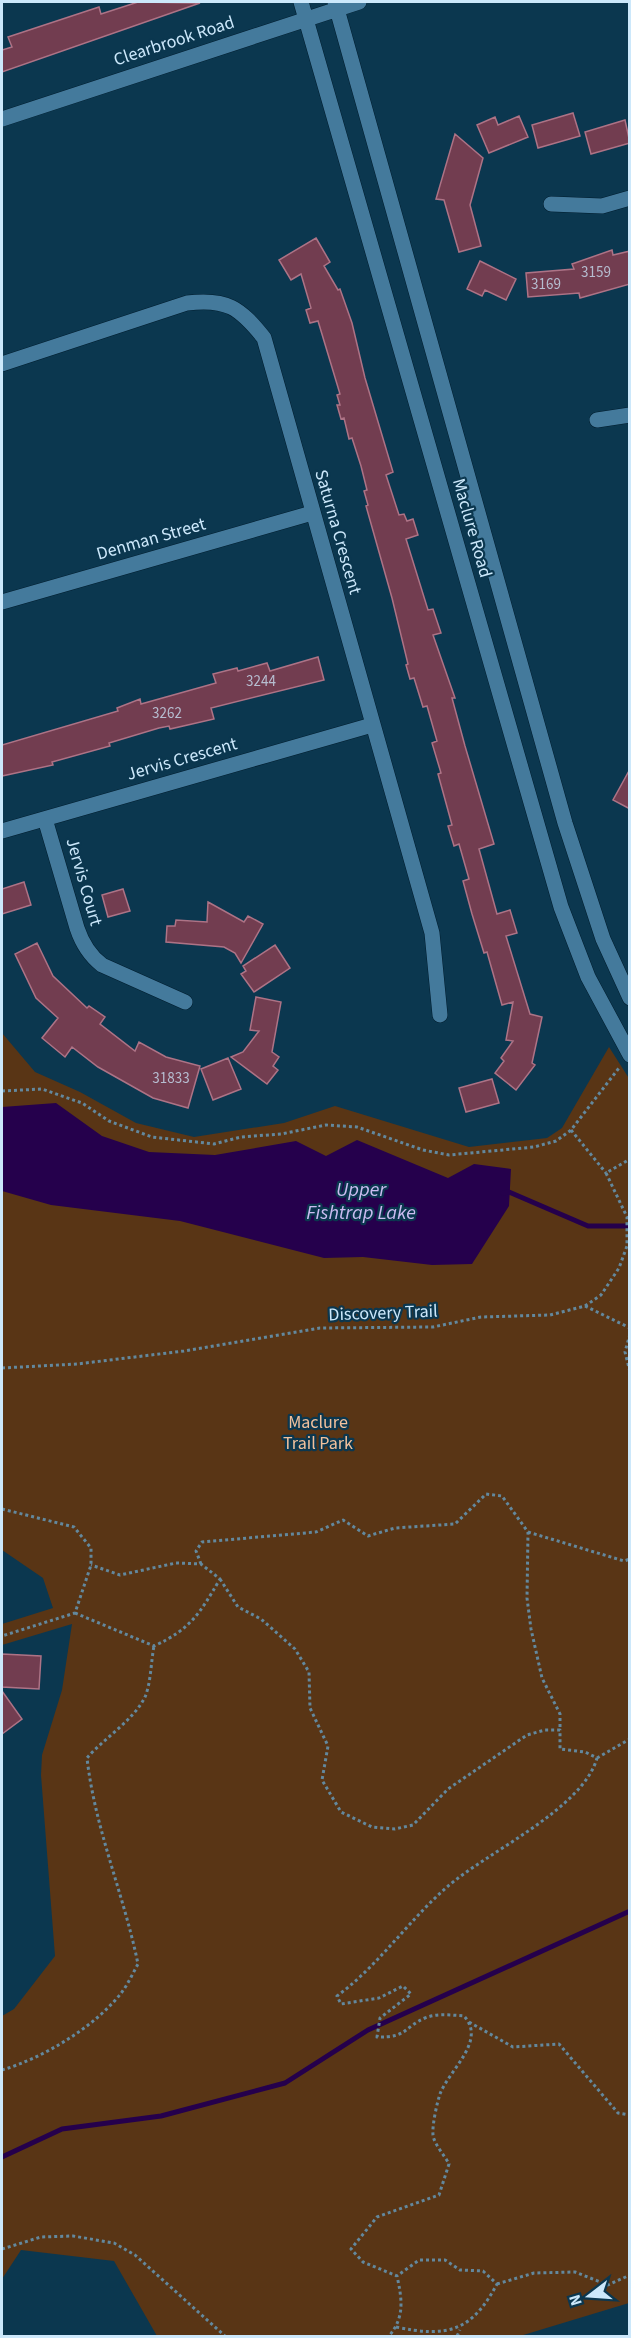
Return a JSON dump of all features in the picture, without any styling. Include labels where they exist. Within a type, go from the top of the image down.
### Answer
[{"type":"main road","name":"Maclure Road","points":[[301,2],[561,908],[588,977],[629,1055]]},
{"type":"main road","name":"Clearbrook Road","points":[[2,119],[306,18],[336,5],[359,2]]},
{"type":"main road","name":"Maclure Road","points":[[336,5],[565,823],[603,939],[630,998]]},
{"type":"main road","points":[[551,204],[602,206],[630,198]]},
{"type":"main road","name":"Saturna Crescent","points":[[2,364],[188,303],[209,300],[226,304],[245,315],[264,338],[432,933],[440,1016]]},
{"type":"main road","points":[[597,420],[630,415]]},
{"type":"main road","name":"Denman Street","points":[[2,602],[312,513]]},
{"type":"main road","name":"Jervis Crescent","points":[[2,831],[372,724]]},
{"type":"main road","name":"Jervis Court","points":[[45,819],[79,935],[93,958],[102,965],[185,1002]]},
{"type":"path","points":[[2,1090],[42,1089],[82,1102],[109,1121],[152,1137],[214,1144],[241,1137],[281,1134],[326,1125],[357,1127],[423,1150],[449,1155],[534,1147],[556,1141],[571,1130],[629,1055]]},
{"type":"path","name":"Discovery Trail","points":[[2,1368],[77,1364],[184,1351],[320,1328],[433,1328],[481,1317],[550,1315],[585,1306],[601,1295],[619,1268],[627,1246],[627,1217],[606,1173],[571,1130]]},
{"type":"path","points":[[606,1173],[630,1159]]},
{"type":"path","points":[[585,1306],[630,1328]]},
{"type":"path","points":[[630,1334],[625,1352],[630,1372]]},
{"type":"path","points":[[560,1730],[545,1730],[527,1735],[448,1789],[413,1825],[395,1829],[372,1827],[342,1812],[322,1780],[328,1746],[310,1708],[309,1672],[295,1649],[261,1619],[238,1607],[220,1579],[201,1564],[196,1551],[202,1542],[316,1532],[343,1520],[368,1536],[395,1528],[455,1524],[486,1494],[502,1496],[528,1533],[527,1598],[531,1629],[542,1678],[560,1714],[560,1730],[560,1749],[585,1752],[597,1758]]},
{"type":"path","points":[[2,1509],[74,1527],[91,1548],[91,1564],[75,1613]]},
{"type":"path","points":[[528,1533],[624,1561],[630,1559]]},
{"type":"path","points":[[91,1564],[120,1575],[176,1563],[201,1564]]},
{"type":"path","points":[[2,1636],[75,1613],[154,1646],[179,1635],[198,1614],[220,1579]]},
{"type":"path","points":[[2,2070],[22,2064],[78,2033],[121,1993],[138,1964],[129,1921],[116,1884],[90,1790],[87,1758],[103,1739],[123,1726],[145,1697],[154,1646]]},
{"type":"path","points":[[630,1739],[597,1758],[594,1769],[580,1786],[543,1821],[485,1857],[446,1887],[360,1979],[337,1996],[341,2004],[369,2000],[379,1998],[403,1986],[411,1994],[380,2018],[377,2037],[390,2037],[405,2033],[423,2018],[435,2015],[464,2016],[513,2047],[559,2044],[618,2113],[630,2115]]},
{"type":"path","points":[[397,2276],[363,2262],[351,2250],[377,2217],[439,2195],[449,2164],[433,2136],[438,2104],[440,2094],[463,2058],[472,2033],[469,2021]]},
{"type":"path","points":[[2,2249],[41,2237],[73,2236],[114,2243],[135,2255],[225,2337]]},
{"type":"path","points":[[397,2276],[419,2260],[445,2260],[460,2270],[483,2271],[497,2284]]},
{"type":"path","points":[[457,2337],[460,2330],[483,2310],[497,2284],[534,2273],[576,2272],[608,2285],[630,2275]]},
{"type":"path","points":[[389,2337],[396,2327],[403,2304],[397,2276]]},
{"type":"path","points":[[396,2327],[421,2335],[460,2330]]},
{"type":"green space","name":"Maclure Trail Park","points":[[2,1033],[35,1072],[80,1092],[136,1123],[194,1137],[284,1123],[335,1106],[469,1147],[547,1138],[562,1128],[609,1047],[630,1080],[629,2303],[520,2336],[157,2336],[114,2261],[21,2250],[2,2279],[2,2016],[14,2009],[55,1956],[41,1775],[42,1755],[62,1690],[72,1624],[2,1645],[2,1624],[53,1608],[43,1578],[2,1550]]},
{"type":"water","name":"Upper Fishtrap Lake","points":[[56,1103],[102,1136],[149,1152],[215,1155],[296,1141],[326,1156],[357,1140],[448,1178],[474,1164],[511,1169],[509,1206],[472,1264],[432,1265],[363,1257],[324,1258],[180,1221],[51,1205],[2,1191],[2,1107]]},
{"type":"building","points":[[138,2],[200,3],[2,72],[2,50],[12,47],[8,37],[99,7],[101,14]]},
{"type":"building","points":[[573,113],[580,136],[538,148],[532,125]]},
{"type":"building","points":[[519,116],[528,137],[489,153],[477,125],[495,117],[498,125]]},
{"type":"building","points":[[625,120],[630,143],[591,154],[585,132]]},
{"type":"building","points":[[455,134],[483,158],[470,205],[481,246],[459,252],[444,200],[436,199]]},
{"type":"building","points":[[316,238],[330,262],[324,266],[338,290],[340,289],[352,323],[365,378],[393,472],[386,475],[399,515],[404,514],[407,521],[413,519],[418,535],[406,539],[428,610],[433,609],[441,633],[433,635],[455,698],[452,698],[494,844],[479,849],[497,914],[510,910],[517,933],[506,936],[530,1014],[542,1017],[532,1063],[535,1065],[516,1090],[495,1073],[504,1061],[501,1058],[513,1041],[506,1040],[513,1002],[502,1005],[487,952],[484,953],[472,914],[463,881],[469,879],[459,844],[454,846],[448,826],[452,825],[432,743],[437,741],[427,706],[423,707],[414,678],[410,679],[406,665],[408,664],[392,598],[366,506],[368,505],[364,491],[367,490],[361,466],[352,438],[349,439],[344,418],[341,419],[337,405],[340,405],[337,395],[340,394],[318,321],[310,323],[306,310],[311,308],[301,274],[291,280],[279,260]]},
{"type":"building","points":[[612,250],[613,255],[630,251],[630,284],[580,298],[579,293],[528,297],[526,273],[574,269],[572,264]]},
{"type":"building","points":[[480,261],[516,279],[506,300],[485,290],[482,296],[467,289]]},
{"type":"building","points":[[318,657],[324,680],[211,708],[214,719],[170,729],[169,726],[159,728],[109,743],[110,746],[52,762],[53,765],[2,776],[2,745],[118,711],[117,708],[140,699],[141,704],[216,683],[213,674],[237,668],[238,671],[267,663],[270,671]]},
{"type":"building","points":[[630,769],[630,809],[613,800]]},
{"type":"building","points":[[24,882],[31,905],[2,914],[2,889]]},
{"type":"building","points":[[123,889],[130,911],[108,917],[102,895]]},
{"type":"building","points":[[208,902],[244,922],[248,916],[263,924],[241,963],[235,953],[224,947],[166,942],[167,926],[175,926],[176,920],[207,922]]},
{"type":"building","points":[[37,943],[53,976],[87,1008],[89,1006],[105,1017],[100,1024],[135,1051],[139,1042],[166,1057],[200,1066],[188,1108],[153,1098],[98,1067],[72,1047],[65,1057],[42,1038],[58,1018],[36,998],[15,954]]},
{"type":"building","points":[[275,945],[290,968],[254,992],[241,974],[246,971],[243,966]]},
{"type":"building","points":[[256,997],[281,1002],[272,1052],[279,1057],[273,1066],[278,1070],[267,1084],[231,1057],[243,1052],[259,1031],[250,1030]]},
{"type":"building","points":[[228,1058],[241,1089],[213,1100],[201,1069]]},
{"type":"building","points":[[492,1079],[499,1103],[466,1112],[459,1088]]},
{"type":"building","points":[[2,1654],[41,1656],[39,1689],[2,1687]]},
{"type":"building","points":[[2,1691],[22,1719],[2,1734]]},
{"type":"waterway","points":[[503,1193],[509,1192],[588,1226],[630,1226]]},
{"type":"waterway","points":[[2,2157],[62,2129],[161,2116],[285,2083],[368,2030],[630,1911]]}]
